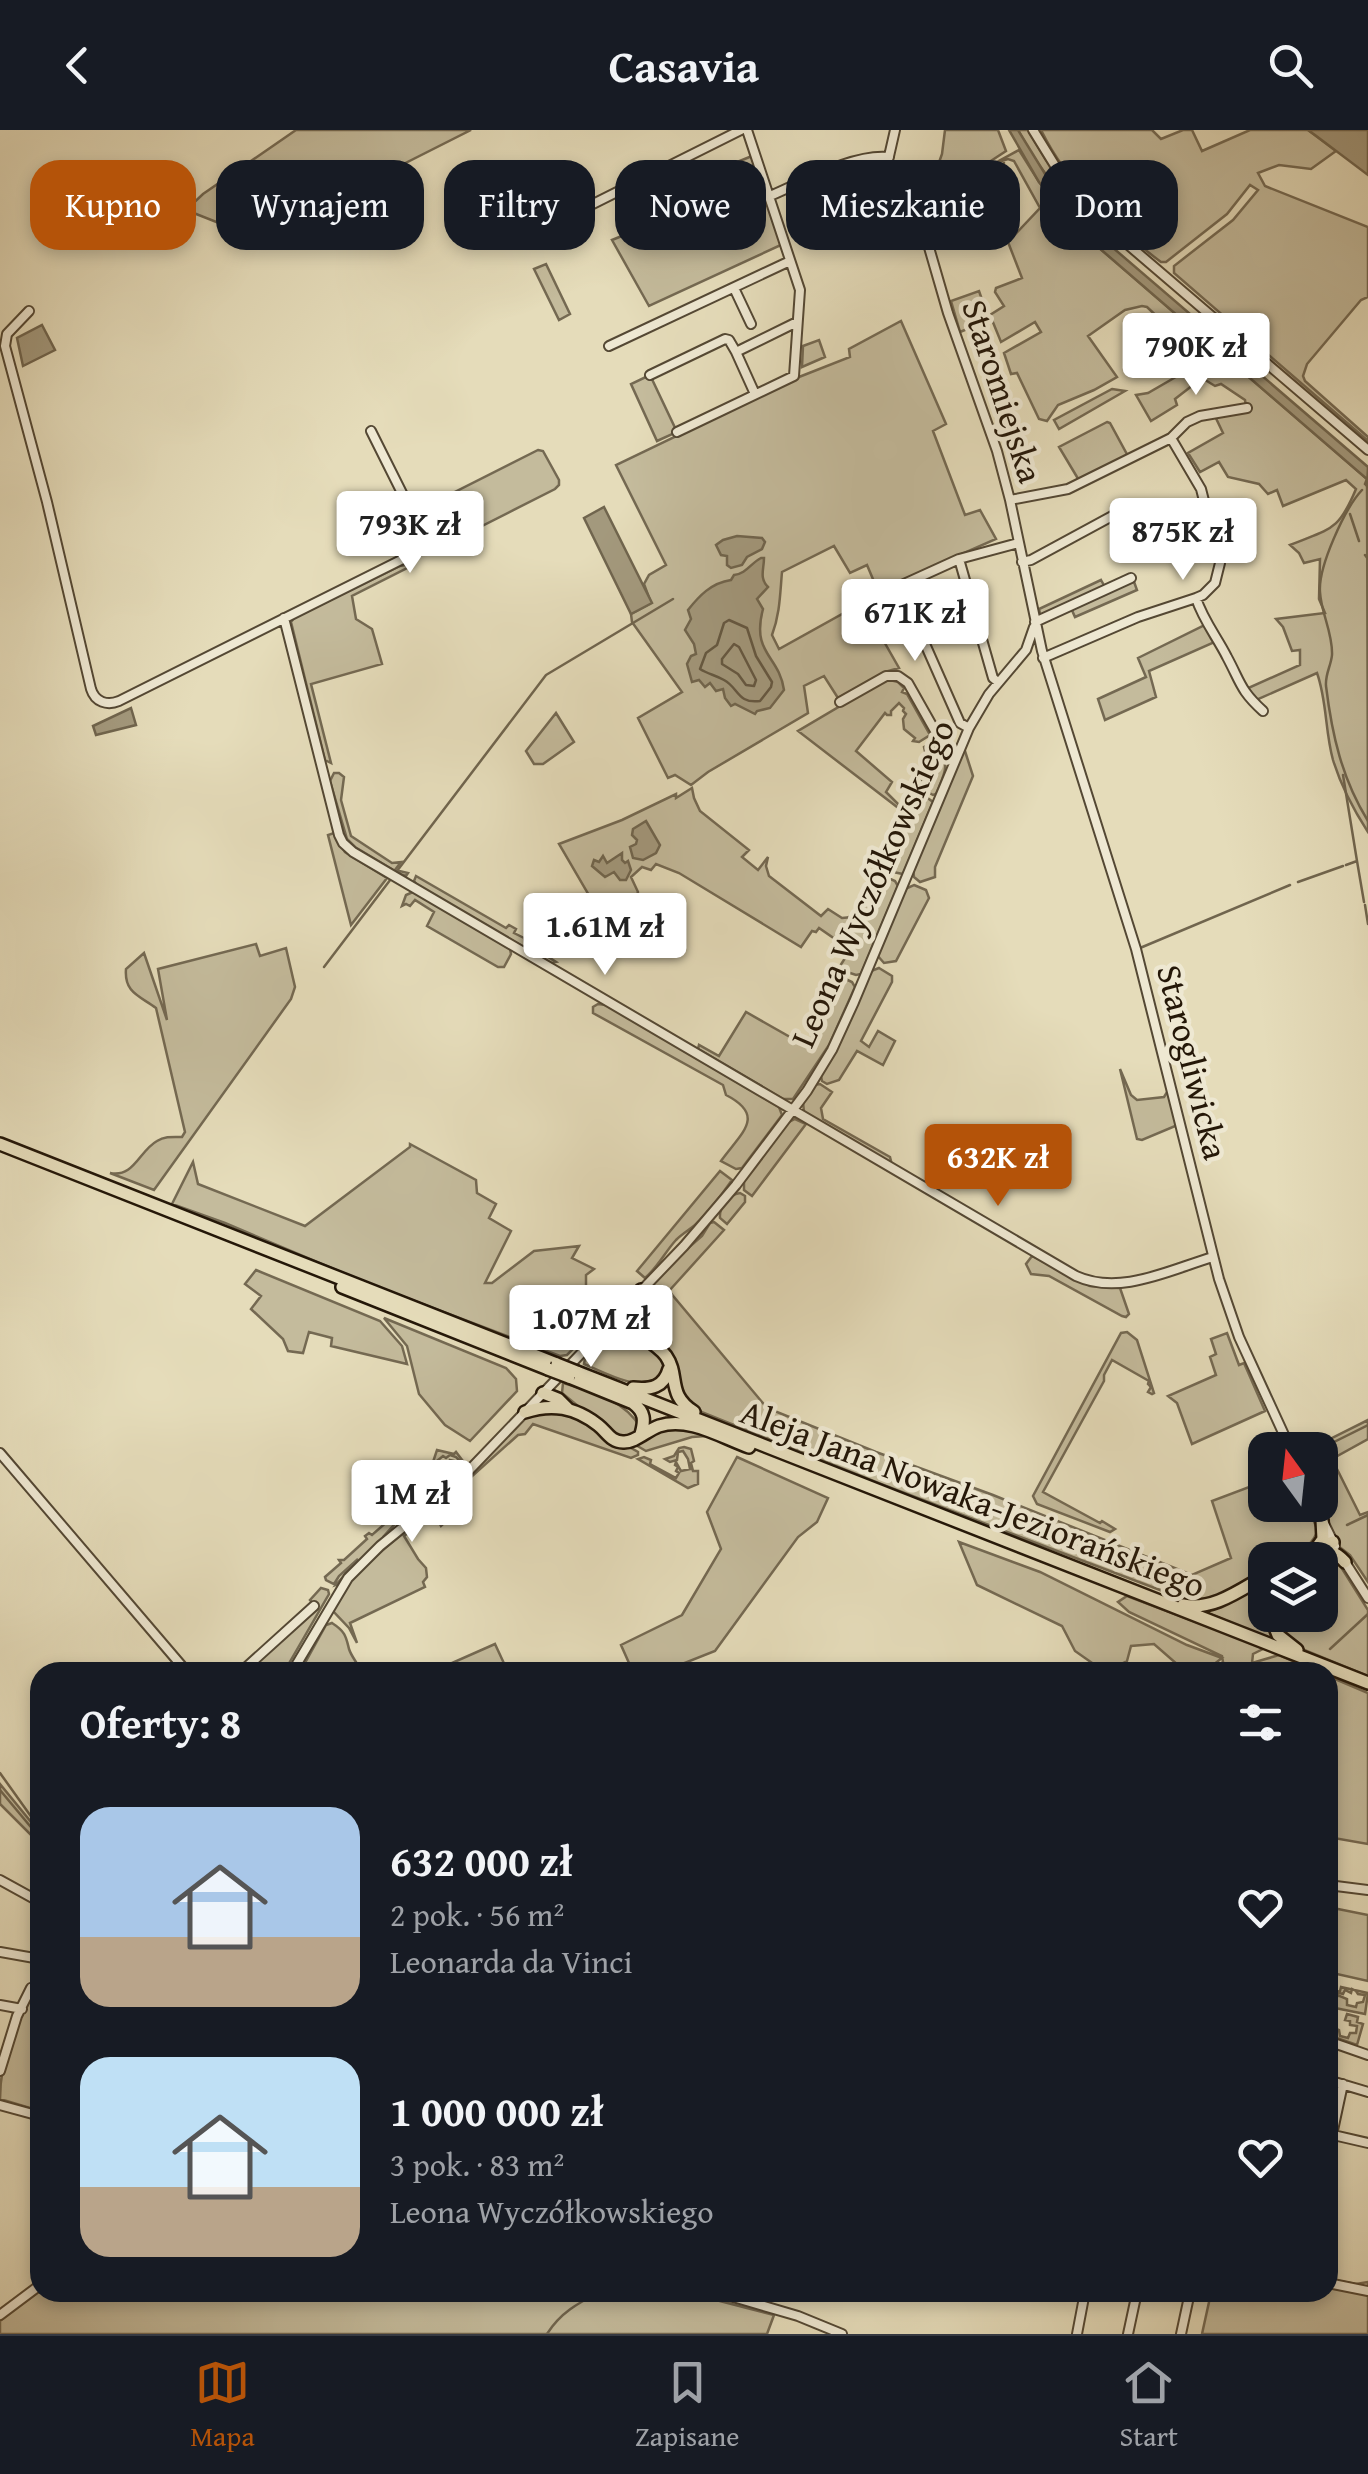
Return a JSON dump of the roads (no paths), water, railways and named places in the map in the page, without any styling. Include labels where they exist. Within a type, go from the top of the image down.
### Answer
[{"type":"main road","name":"Aleja Jana Nowaka-Jeziorańskiego","points":[[0,1144],[562,1371],[600,1380],[1317,1662]]},
{"type":"main road","points":[[633,1327],[633,1306],[641,1290]]},
{"type":"main road","points":[[618,1314],[624,1324],[633,1327],[666,1356],[674,1386],[687,1408],[719,1427]]},
{"type":"main road","points":[[595,1338],[612,1328],[633,1327]]},
{"type":"main road","points":[[600,1380],[630,1388],[652,1388],[666,1379],[670,1368]]},
{"type":"main road","points":[[560,1405],[557,1390],[562,1371],[640,1408],[644,1418],[641,1434]]},
{"type":"main road","points":[[543,1392],[596,1423],[617,1441],[632,1441],[665,1424],[686,1424],[871,1488]]},
{"type":"main road","points":[[525,1412],[560,1405]]},
{"type":"main road","points":[[1338,1555],[1345,1562]]},
{"type":"main road","points":[[1159,1601],[1196,1608],[1248,1585]]},
{"type":"main road","points":[[1277,1632],[1282,1640],[1319,1662]]},
{"type":"main road","name":"Aleja Jana Nowaka-Jeziorańskiego","points":[[1338,1671],[1368,1683]]},
{"type":"street","points":[[595,203],[744,130],[770,196],[800,290],[794,376],[677,432]]},
{"type":"street","points":[[770,196],[863,159],[889,157],[895,130]]},
{"type":"street","points":[[1033,130],[1056,169],[1105,225],[1368,450]]},
{"type":"street","name":"Staromiejska","points":[[889,157],[888,175],[928,244],[948,314],[997,451],[1051,684]]},
{"type":"street","points":[[608,346],[790,261]]},
{"type":"street","points":[[734,288],[751,324]]},
{"type":"street","points":[[29,311],[4,341],[93,695],[107,703],[119,701],[435,543],[445,534]]},
{"type":"street","points":[[736,352],[797,322]]},
{"type":"street","points":[[650,375],[726,339],[755,394]]},
{"type":"street","points":[[1010,500],[1068,489],[1171,438],[1187,422],[1200,416],[1247,408]]},
{"type":"street","points":[[371,431],[414,515]]},
{"type":"street","points":[[1043,658],[1203,595],[1216,583],[1220,563],[1201,489],[1171,438]]},
{"type":"street","points":[[1022,562],[1127,508]]},
{"type":"street","points":[[870,600],[959,559],[1018,543]]},
{"type":"street","points":[[959,559],[993,678],[998,682]]},
{"type":"street","points":[[1035,622],[1131,578]]},
{"type":"street","points":[[899,585],[960,723],[969,728]]},
{"type":"street","points":[[1196,598],[1242,690],[1263,711]]},
{"type":"street","points":[[284,618],[339,835],[347,847],[1065,1270],[1109,1285],[1213,1257]]},
{"type":"street","name":"Leona Wyczółkowskiego","points":[[298,1662],[336,1594],[355,1570],[443,1496],[525,1412],[718,1207],[792,1111],[832,1050],[969,728],[998,682],[1027,649],[1035,622]]},
{"type":"street","points":[[1027,649],[1037,644],[1041,647]]},
{"type":"street","points":[[840,702],[886,676],[898,676],[908,683],[948,752],[956,758]]},
{"type":"street","name":"Starogliwicka","points":[[1051,684],[1136,948],[1213,1257],[1236,1328],[1283,1432]]},
{"type":"street","points":[[0,1453],[178,1662]]},
{"type":"street","points":[[1323,1522],[1333,1542]]},
{"type":"street","points":[[1338,1550],[1368,1598]]},
{"type":"street","points":[[252,1662],[314,1606]]},
{"type":"street","points":[[0,1880],[30,1896]]},
{"type":"street","points":[[1338,1887],[1368,1890]]},
{"type":"street","points":[[0,1952],[30,1957]]},
{"type":"street","points":[[0,2071],[17,2016],[30,1990]]},
{"type":"street","points":[[0,2004],[22,2008]]},
{"type":"street","points":[[1338,2045],[1368,2055]]},
{"type":"street","points":[[1338,2083],[1368,2092]]},
{"type":"street","points":[[1338,2103],[1343,2084]]},
{"type":"street","points":[[0,2105],[30,2113]]},
{"type":"street","points":[[1338,2136],[1368,2142]]},
{"type":"street","points":[[1338,2286],[1363,2292]]},
{"type":"street","points":[[0,2314],[30,2292]]},
{"type":"street","points":[[750,2302],[842,2334]]},
{"type":"street","points":[[1078,2334],[1083,2302]]},
{"type":"street","points":[[1128,2334],[1135,2302]]},
{"type":"street","points":[[1181,2334],[1188,2302]]},
{"type":"water","points":[[1009,130],[1018,130],[1040,166],[1039,182]]},
{"type":"water","points":[[1308,130],[1368,130],[1368,175],[1315,135]]},
{"type":"water","points":[[1102,250],[1116,250],[1368,467],[1367,486],[1367,479]]},
{"type":"water","points":[[42,325],[55,350],[23,366],[17,338]]},
{"type":"water","points":[[604,507],[652,603],[631,614],[584,518]]},
{"type":"water","points":[[737,536],[762,538],[765,542],[742,565],[731,568],[727,556],[721,555],[716,545]]},
{"type":"water","points":[[761,558],[768,587],[757,599],[763,609],[761,636],[784,690],[770,708],[755,714],[735,704],[731,706],[723,689],[716,691],[710,683],[705,687],[699,680],[692,682],[687,664],[696,654],[685,630],[691,619],[688,610],[701,595]]},
{"type":"water","points":[[131,708],[136,725],[96,735],[93,726]]},
{"type":"water","points":[[646,821],[660,845],[656,853],[643,860],[633,858],[630,847],[637,840],[633,829]]},
{"type":"water","points":[[622,853],[622,860],[628,861],[631,870],[626,880],[620,880],[614,872],[605,877],[592,866],[594,860],[599,862],[603,856],[607,863]]},
{"type":"waterway","points":[[1362,490],[1334,538],[1323,568],[1320,592],[1332,647],[1326,682],[1331,722],[1345,773],[1368,821]]},
{"type":"waterway","points":[[1350,514],[1359,541]]},
{"type":"waterway","points":[[1365,555],[1368,559]]},
{"type":"waterway","points":[[324,967],[546,675],[673,599]]},
{"type":"waterway","points":[[1343,775],[1357,861],[1346,865]]},
{"type":"waterway","points":[[1357,861],[1364,902]]},
{"type":"waterway","points":[[1298,882],[1343,866]]},
{"type":"waterway","points":[[1140,948],[1290,885]]},
{"type":"waterway","points":[[1365,905],[1368,924]]},
{"type":"waterway","points":[[1338,1440],[1368,1425]]},
{"type":"waterway","points":[[1347,1525],[1368,1515]]},
{"type":"waterway","points":[[1330,1649],[1368,1614]]},
{"type":"waterway","points":[[0,1773],[30,1815]]},
{"type":"waterway","points":[[0,1790],[30,1826]]},
{"type":"waterway","points":[[547,2334],[570,2309],[582,2302]]}]
